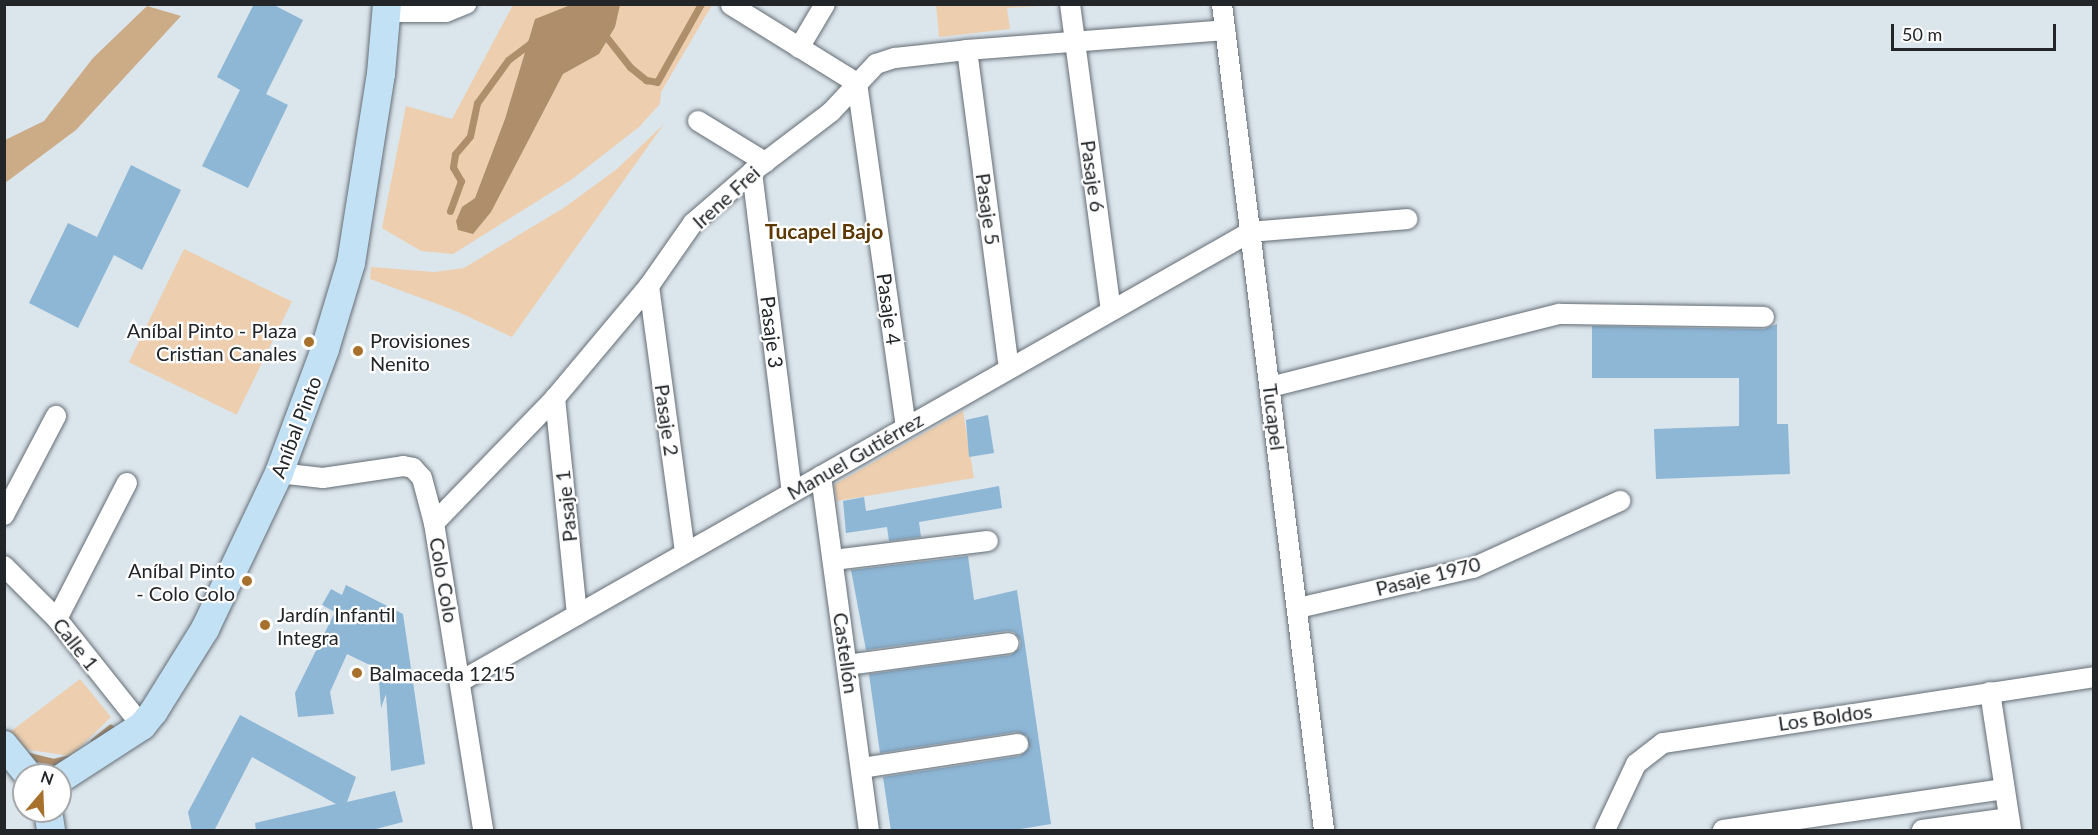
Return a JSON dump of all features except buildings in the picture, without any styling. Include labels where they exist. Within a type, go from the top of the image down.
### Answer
[{"type":"street","points":[[387,8],[446,12],[466,4]]},
{"type":"street","points":[[799,48],[825,4]]},
{"type":"street","name":"Pasaje 6","points":[[1070,4],[1111,310]]},
{"type":"street","name":"Tucapel","points":[[1222,4],[1324,831]]},
{"type":"street","points":[[731,5],[857,83]]},
{"type":"street","name":"Aníbal Pinto","points":[[72,771],[142,726],[205,629],[279,473],[325,349],[351,264],[387,8]]},
{"type":"street","name":"Irene Frei","points":[[434,523],[555,398],[649,286],[693,223],[758,167],[831,112],[857,83],[883,61],[967,50],[1225,30]]},
{"type":"street","name":"Pasaje 5","points":[[967,50],[1009,369]]},
{"type":"street","name":"Pasaje 4","points":[[857,83],[906,427]]},
{"type":"street","points":[[698,121],[758,167]]},
{"type":"street","name":"Pasaje 3","points":[[758,167],[792,492]]},
{"type":"street","points":[[1250,232],[1407,219]]},
{"type":"street","name":"Manuel Gutiérrez","points":[[461,681],[1250,232]]},
{"type":"street","name":"Pasaje 2","points":[[649,286],[685,553]]},
{"type":"street","points":[[1270,387],[1559,314],[1764,317]]},
{"type":"street","name":"Pasaje 1","points":[[555,398],[577,615]]},
{"type":"street","points":[[4,515],[56,416]]},
{"type":"street","name":"Colo Colo","points":[[279,473],[322,478],[408,466],[423,478],[434,523],[461,681],[483,831]]},
{"type":"street","name":"Castellón","points":[[821,476],[870,831]]},
{"type":"street","points":[[57,619],[127,483]]},
{"type":"street","name":"Pasaje 1970","points":[[1298,608],[1473,568],[1620,501]]},
{"type":"street","points":[[833,560],[988,541]]},
{"type":"street","name":"Calle 1","points":[[4,566],[57,619],[142,726]]},
{"type":"street","points":[[847,665],[1009,643]]},
{"type":"street","name":"Los Boldos","points":[[1605,831],[1636,764],[1663,743],[2094,677]]},
{"type":"street","points":[[1922,831],[2010,824],[1990,692]]},
{"type":"street","points":[[861,768],[1017,744]]},
{"type":"street","points":[[4,745],[18,763]]},
{"type":"street","points":[[1723,831],[2004,789]]},
{"type":"shaded area","points":[[573,4],[620,5],[615,27],[599,54],[563,74],[491,212],[473,234],[458,230],[456,221],[462,207],[475,198],[505,119],[535,19]]},
{"type":"shaded area","points":[[1056,4],[1007,8],[1010,29],[939,37],[936,5]]},
{"type":"shaded area","points":[[513,5],[712,5],[661,92],[660,104],[639,127],[571,180],[453,254],[421,251],[382,228],[406,106],[452,119]]},
{"type":"shaded area","points":[[147,6],[181,16],[76,130],[5,183],[5,140],[44,121],[93,58]]},
{"type":"shaded area","points":[[664,124],[512,337],[456,311],[370,279],[371,267],[434,272],[464,268],[565,207],[617,169]]},
{"type":"shaded area","points":[[184,249],[292,302],[237,415],[129,362]]},
{"type":"shaded area","points":[[963,411],[974,478],[837,501],[834,485]]},
{"type":"shaded area","points":[[80,679],[111,717],[71,756],[23,749],[10,732]]},
{"type":"waterway","points":[[604,34],[630,67],[646,80],[657,82],[701,4]]},
{"type":"waterway","points":[[450,211],[461,181],[453,167],[455,154],[470,136],[477,103],[508,60],[537,38]]},
{"type":"waterway","points":[[94,741],[110,728]]},
{"type":"waterway","points":[[25,755],[53,762],[70,758]]},
{"type":"place","name":"Aníbal Pinto - Plaza Cristian Canales","points":[[309,342]]},
{"type":"place","name":"Provisiones Nenito","points":[[358,351]]},
{"type":"place","name":"Aníbal Pinto - Colo Colo","points":[[247,581]]},
{"type":"place","name":"Jardín Infantil Integra","points":[[265,625]]},
{"type":"place","name":"Balmaceda 1215","points":[[357,673]]},
{"type":"district","name":"Tucapel Bajo","points":[[824,231]]}]
